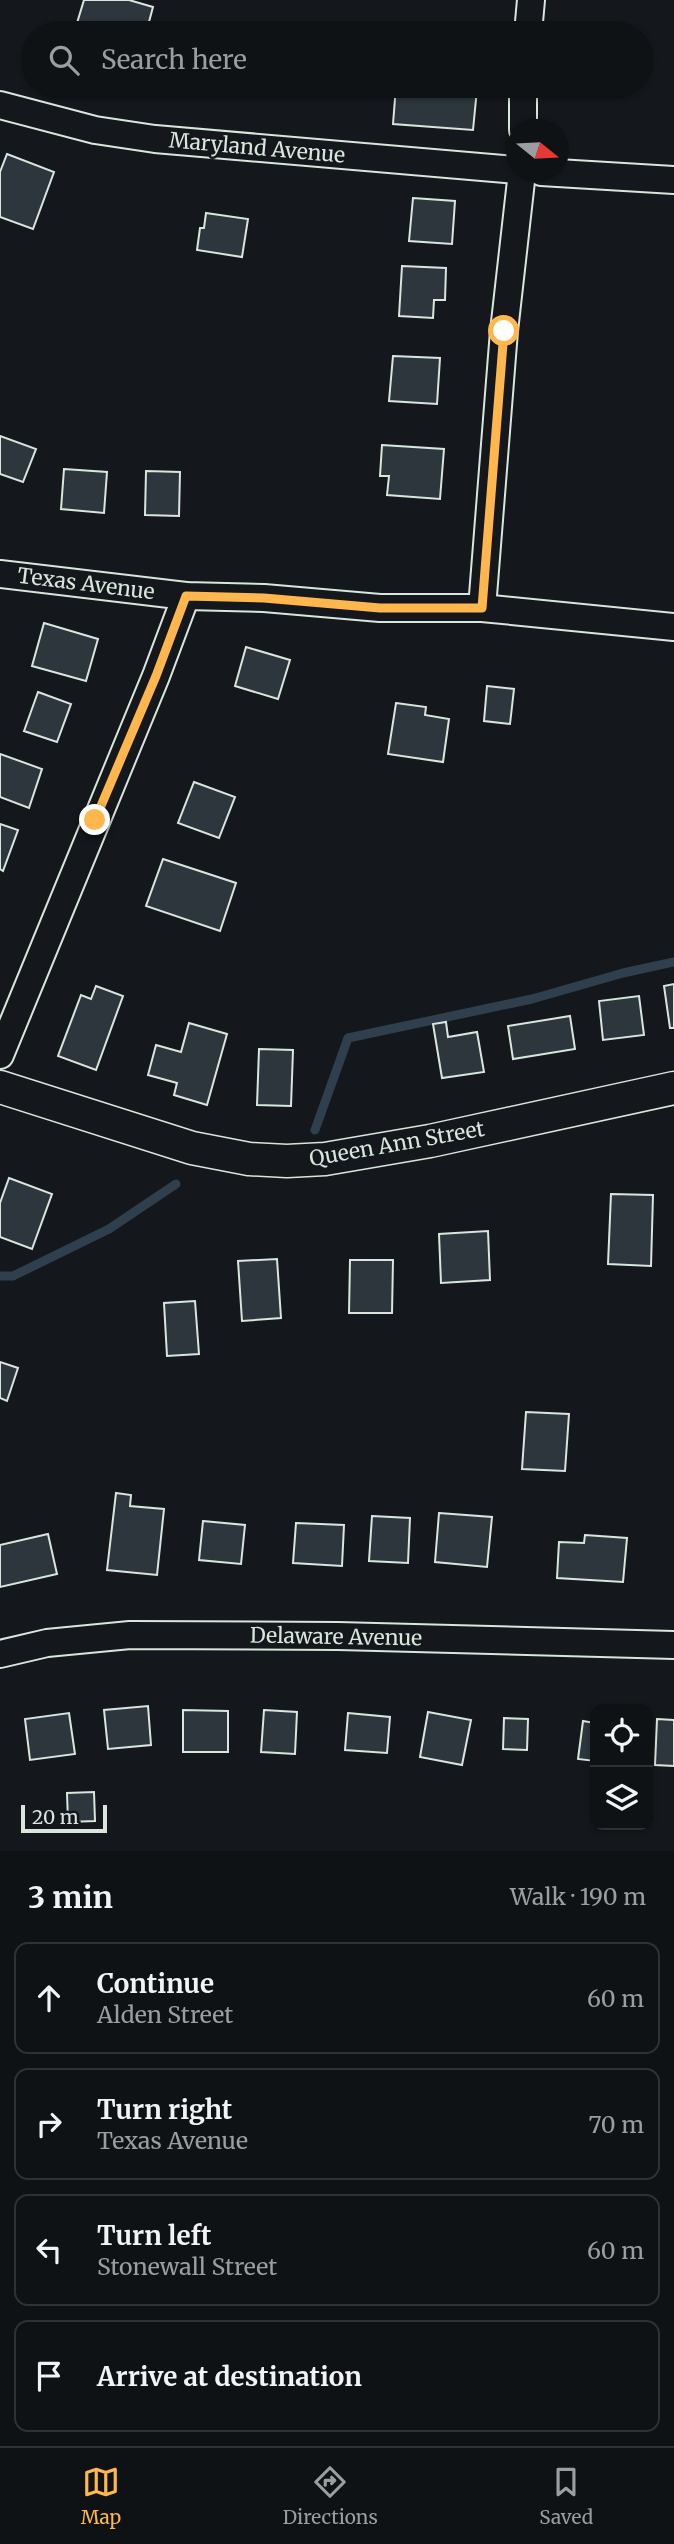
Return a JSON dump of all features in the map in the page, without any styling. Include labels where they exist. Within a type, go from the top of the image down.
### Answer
[{"type":"street","points":[[529,21],[531,0]]},
{"type":"street","points":[[523,98],[523,119]]},
{"type":"street","name":"Maryland Avenue","points":[[0,105],[95,130],[155,139],[506,169]]},
{"type":"street","points":[[569,174],[674,180]]},
{"type":"street","points":[[482,608],[504,331],[521,182]]},
{"type":"street","name":"Texas Avenue","points":[[0,574],[186,596],[264,598],[380,608],[482,608],[674,626]]},
{"type":"street","points":[[0,1055],[156,676],[186,596]]},
{"type":"street","name":"Queen Ann Street","points":[[0,1087],[192,1149],[249,1159],[287,1161],[325,1159],[430,1141],[674,1088]]},
{"type":"street","name":"Delaware Avenue","points":[[0,1654],[47,1643],[130,1635],[338,1636],[674,1645]]},
{"type":"building","points":[[84,0],[129,0],[153,7],[149,21],[78,21]]},
{"type":"building","points":[[395,98],[476,98],[473,130],[393,124]]},
{"type":"building","points":[[7,154],[54,172],[33,229],[0,217],[0,172]]},
{"type":"building","points":[[413,198],[455,201],[452,244],[409,241]]},
{"type":"building","points":[[206,213],[248,219],[242,257],[197,250],[200,228],[204,228]]},
{"type":"building","points":[[402,266],[446,268],[445,300],[434,300],[433,318],[399,316]]},
{"type":"building","points":[[393,356],[440,358],[437,404],[389,401]]},
{"type":"building","points":[[0,436],[36,449],[23,482],[0,474]]},
{"type":"building","points":[[382,445],[444,449],[440,499],[387,495],[389,476],[380,476]]},
{"type":"building","points":[[64,469],[107,472],[104,513],[61,509]]},
{"type":"building","points":[[146,471],[180,472],[179,516],[145,515]]},
{"type":"building","points":[[44,623],[98,639],[86,681],[32,666]]},
{"type":"building","points":[[246,647],[290,660],[278,699],[235,686]]},
{"type":"building","points":[[487,686],[514,689],[510,724],[484,721]]},
{"type":"building","points":[[38,692],[71,704],[57,742],[24,731]]},
{"type":"building","points":[[396,703],[426,707],[425,715],[449,719],[443,762],[388,754]]},
{"type":"building","points":[[0,754],[42,769],[29,808],[0,797]]},
{"type":"building","points":[[194,782],[235,797],[219,838],[178,823]]},
{"type":"building","points":[[0,824],[18,830],[3,871],[0,869]]},
{"type":"building","points":[[163,859],[236,883],[220,931],[146,906]]},
{"type":"building","points":[[674,984],[674,1028],[670,1028],[664,986]]},
{"type":"building","points":[[96,986],[123,996],[96,1070],[58,1056],[81,995],[91,999]]},
{"type":"building","points":[[639,996],[644,1035],[603,1040],[599,1001]]},
{"type":"building","points":[[570,1016],[575,1049],[513,1059],[508,1026]]},
{"type":"building","points":[[446,1022],[448,1037],[477,1032],[484,1072],[442,1078],[433,1024]]},
{"type":"building","points":[[189,1023],[227,1034],[207,1105],[174,1095],[177,1083],[148,1075],[156,1045],[181,1052]]},
{"type":"building","points":[[259,1049],[293,1050],[291,1106],[257,1105]]},
{"type":"building","points":[[9,1178],[52,1194],[32,1249],[0,1237],[0,1203]]},
{"type":"building","points":[[611,1194],[653,1195],[651,1266],[608,1264]]},
{"type":"building","points":[[488,1231],[490,1280],[441,1283],[439,1234]]},
{"type":"building","points":[[277,1259],[281,1318],[242,1321],[238,1261]]},
{"type":"building","points":[[350,1260],[393,1260],[392,1313],[349,1313]]},
{"type":"building","points":[[195,1301],[199,1354],[167,1356],[164,1303]]},
{"type":"building","points":[[0,1362],[18,1368],[7,1401],[0,1398]]},
{"type":"building","points":[[526,1412],[569,1414],[565,1471],[522,1469]]},
{"type":"building","points":[[116,1493],[131,1495],[130,1506],[164,1509],[157,1575],[107,1570]]},
{"type":"building","points":[[439,1513],[492,1517],[487,1567],[435,1562]]},
{"type":"building","points":[[372,1516],[410,1518],[408,1563],[369,1561]]},
{"type":"building","points":[[203,1521],[245,1525],[241,1564],[199,1560]]},
{"type":"building","points":[[296,1523],[344,1525],[342,1566],[293,1563]]},
{"type":"building","points":[[48,1534],[57,1574],[0,1587],[0,1545]]},
{"type":"building","points":[[585,1535],[627,1538],[623,1582],[557,1578],[559,1542],[584,1543]]},
{"type":"building","points":[[148,1706],[151,1745],[108,1749],[104,1710]]},
{"type":"building","points":[[183,1710],[228,1711],[228,1752],[183,1752]]},
{"type":"building","points":[[264,1710],[297,1712],[295,1754],[261,1752]]},
{"type":"building","points":[[428,1712],[471,1720],[462,1765],[420,1757]]},
{"type":"building","points":[[69,1713],[75,1754],[30,1760],[25,1719]]},
{"type":"building","points":[[348,1713],[390,1717],[387,1753],[345,1750]]},
{"type":"building","points":[[504,1718],[528,1719],[527,1750],[503,1749]]},
{"type":"building","points":[[657,1719],[674,1720],[674,1766],[655,1765]]},
{"type":"building","points":[[583,1721],[590,1722],[590,1760],[578,1759]]},
{"type":"building","points":[[94,1792],[95,1821],[68,1822],[67,1793]]},
{"type":"waterway","points":[[315,1130],[348,1038],[532,999],[623,973],[674,962]]},
{"type":"waterway","points":[[0,1276],[13,1276],[109,1229],[176,1184]]},
{"type":"route","points":[[95,820],[156,676],[186,596],[264,598],[380,608],[482,608],[504,331]]}]
